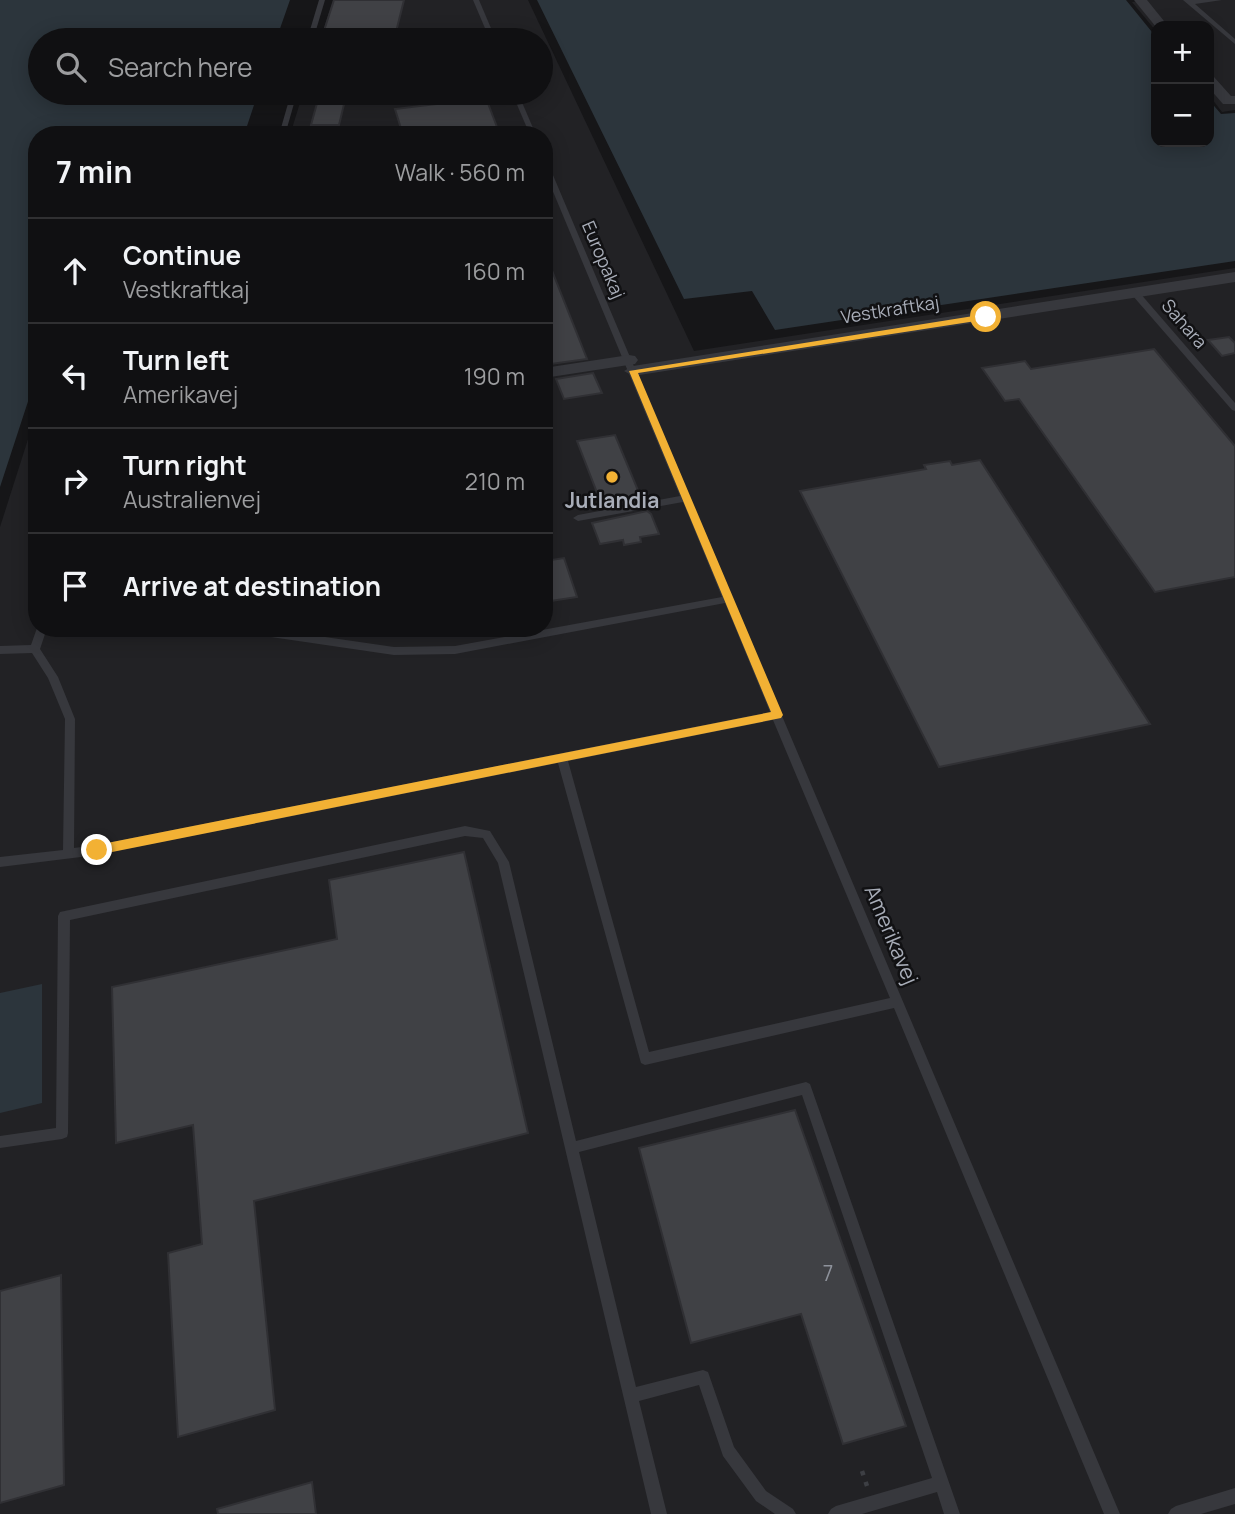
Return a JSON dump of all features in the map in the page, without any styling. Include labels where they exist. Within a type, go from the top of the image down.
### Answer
[{"type":"street","points":[[1140,0],[1158,21]]},
{"type":"street","points":[[1213,84],[1231,101]]},
{"type":"street","name":"Vestkraftkaj","points":[[553,372],[631,366],[1136,293],[1235,276]]},
{"type":"lane","points":[[314,28],[323,0]]},
{"type":"lane","points":[[476,0],[488,28]]},
{"type":"lane","points":[[1188,2],[1219,0]]},
{"type":"lane","points":[[1188,2],[1235,42]]},
{"type":"lane","points":[[285,126],[291,105]]},
{"type":"lane","points":[[520,105],[529,126]]},
{"type":"lane","name":"Europakaj","points":[[553,182],[631,366]]},
{"type":"lane","name":"Sahara","points":[[1136,293],[1235,408]]},
{"type":"lane","name":"Amerikavej","points":[[631,366],[1112,1514]]},
{"type":"lane","points":[[578,517],[686,498]]},
{"type":"lane","points":[[553,632],[729,599]]},
{"type":"lane","points":[[38,637],[35,649],[53,677],[70,719],[68,854]]},
{"type":"lane","points":[[298,637],[394,651],[455,650],[525,637]]},
{"type":"lane","points":[[0,650],[35,649]]},
{"type":"lane","points":[[0,862],[68,854],[777,715]]},
{"type":"lane","points":[[562,758],[645,1059],[898,1002]]},
{"type":"lane","points":[[0,1142],[62,1133],[64,916],[465,831],[486,834],[503,862],[659,1514]]},
{"type":"lane","points":[[572,1148],[806,1088],[952,1514]]},
{"type":"lane","points":[[631,1396],[703,1377],[728,1451],[761,1496],[788,1514]]},
{"type":"lane","points":[[836,1514],[941,1483]]},
{"type":"lane","points":[[1175,1514],[1235,1496]]},
{"type":"shaded area","points":[[0,0],[290,0],[280,28],[28,28],[28,105],[254,105],[247,126],[28,126],[28,401],[0,487]]},
{"type":"shaded area","points":[[333,0],[528,0],[541,28],[324,28]]},
{"type":"shaded area","points":[[537,0],[1126,0],[1151,31],[1151,147],[1214,147],[1214,106],[1221,114],[1235,113],[1235,261],[775,330],[752,291],[684,299]]},
{"type":"shaded area","points":[[1235,0],[1235,110],[1222,112],[1214,102],[1214,21],[1151,21],[1151,25],[1132,2]]},
{"type":"shaded area","points":[[553,53],[694,351],[1235,268],[1235,1514],[0,1514],[0,527],[28,439],[28,637],[553,637],[553,126],[293,126],[299,105],[553,105]]},
{"type":"shaded area","points":[[42,984],[42,1103],[0,1113],[0,993]]},
{"type":"building","points":[[334,0],[404,0],[397,28],[325,28]]},
{"type":"building","points":[[317,105],[344,105],[339,125],[311,125]]},
{"type":"building","points":[[428,105],[489,105],[497,126],[400,126],[395,109]]},
{"type":"building","points":[[553,273],[587,359],[553,364]]},
{"type":"building","points":[[1229,337],[1235,343],[1235,353],[1222,356],[1208,340]]},
{"type":"building","points":[[1154,349],[1235,446],[1235,577],[1155,592],[1019,399],[1005,401],[982,368],[1025,361],[1031,369]]},
{"type":"building","points":[[593,373],[602,393],[564,399],[556,379]]},
{"type":"building","points":[[615,435],[642,500],[603,508],[577,441]]},
{"type":"building","points":[[980,460],[1150,724],[939,767],[800,491],[926,469],[924,465],[950,461],[952,465]]},
{"type":"building","points":[[647,511],[651,514],[659,534],[640,537],[641,542],[624,545],[623,540],[600,544],[592,523]]},
{"type":"building","points":[[564,558],[577,597],[553,601],[553,560]]},
{"type":"building","points":[[464,852],[528,1133],[254,1201],[275,1410],[178,1437],[168,1253],[202,1244],[193,1125],[116,1143],[112,987],[337,939],[329,880]]},
{"type":"building","points":[[795,1110],[906,1426],[843,1444],[801,1314],[691,1343],[639,1148]]},
{"type":"building","points":[[61,1275],[64,1485],[0,1503],[0,1291]]},
{"type":"building","points":[[312,1482],[316,1514],[218,1514],[217,1509]]},
{"type":"place","name":"Jutlandia","points":[[612,477]]},
{"type":"route","points":[[97,850],[777,715],[633,371],[986,317]]}]
